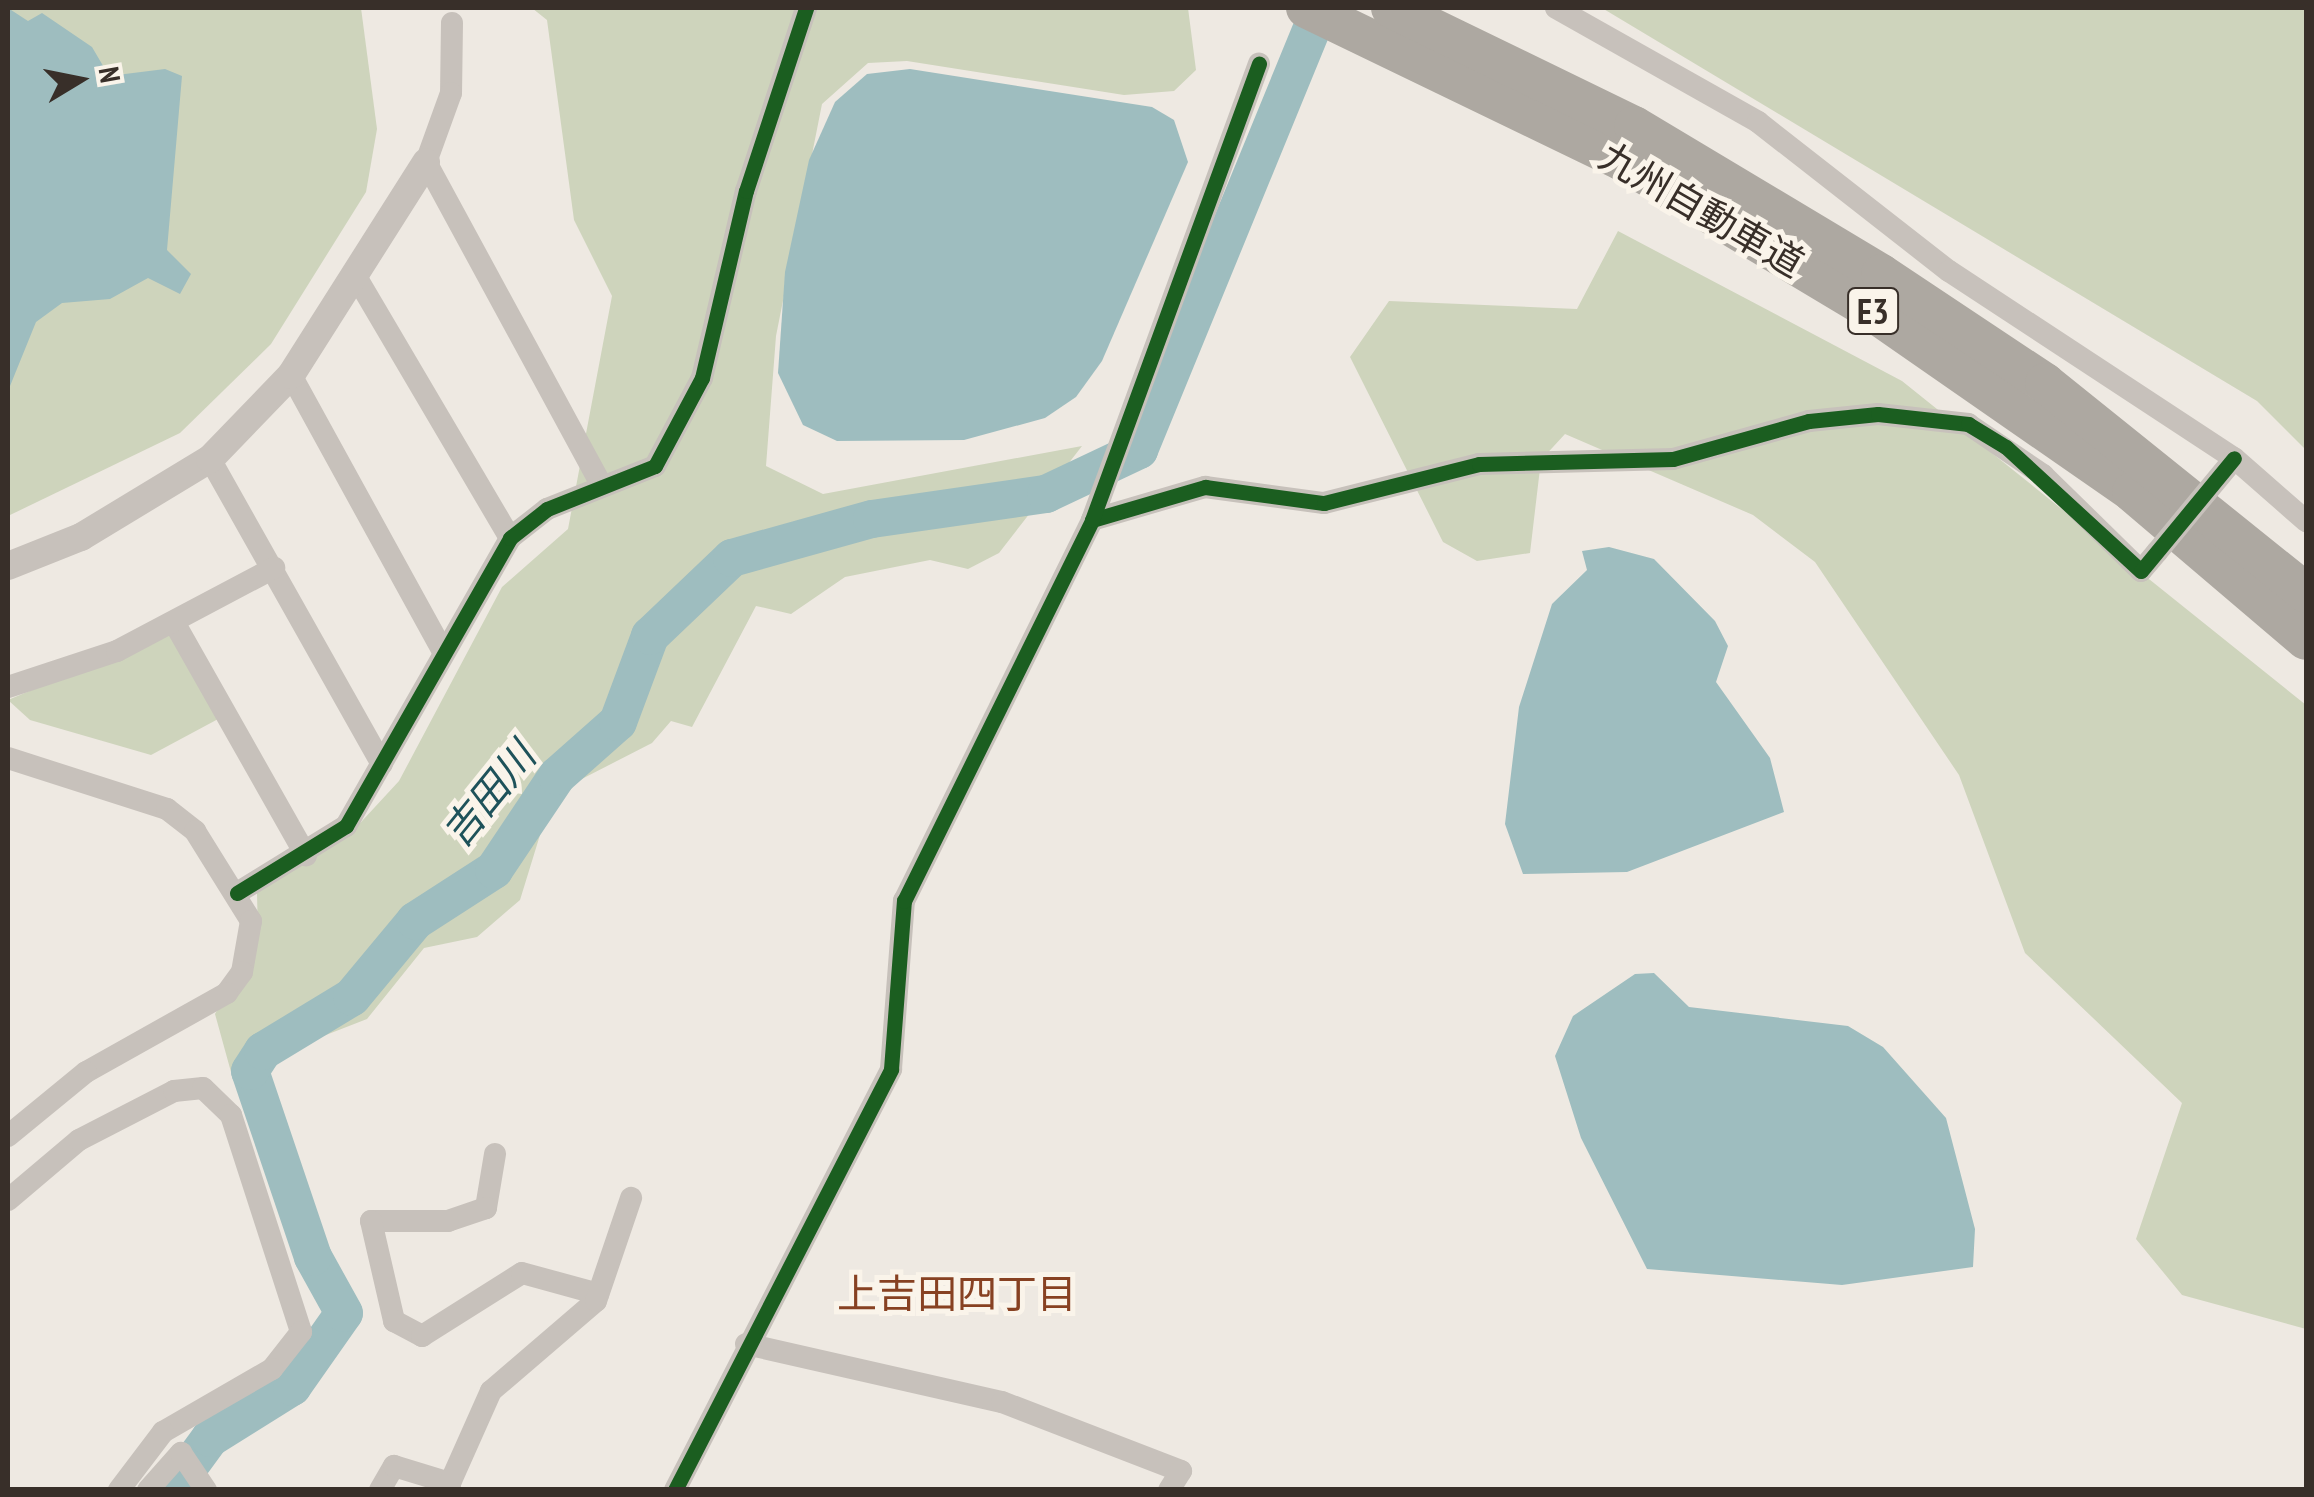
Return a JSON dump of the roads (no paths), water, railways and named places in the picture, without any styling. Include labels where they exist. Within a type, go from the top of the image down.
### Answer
[{"type":"highway","name":"九州自動車道","points":[[1306,8],[1398,23],[1634,126],[1882,274],[2045,383],[2306,593]]},
{"type":"highway","name":"九州自動車道","points":[[1398,23],[1872,311],[2132,492],[2306,640]]},
{"type":"street","points":[[237,893],[306,856],[346,826],[442,650],[510,538],[600,483],[656,466],[702,378],[746,191],[806,8]]},
{"type":"street","points":[[1556,8],[1758,122],[1949,270],[2231,462],[2306,520]]},
{"type":"street","points":[[8,566],[81,538],[210,460],[291,375],[358,280],[426,162],[451,93],[452,23]]},
{"type":"street","points":[[675,1490],[746,1344],[890,1070],[904,900],[1092,520],[1259,64]]},
{"type":"street","points":[[426,162],[600,483]]},
{"type":"street","points":[[358,280],[510,538]]},
{"type":"street","points":[[291,375],[442,650]]},
{"type":"street","points":[[1092,520],[1205,487],[1324,503],[1479,464],[1673,458],[1809,421],[1878,414],[1968,424],[2043,475],[2141,571],[2231,462]]},
{"type":"street","points":[[210,460],[382,764]]},
{"type":"street","points":[[8,687],[175,624],[274,568]]},
{"type":"street","points":[[175,624],[306,856]]},
{"type":"street","points":[[8,758],[166,809],[195,832],[237,893],[250,945],[227,992],[86,1072],[10,1128]]},
{"type":"street","points":[[8,1200],[79,1140],[174,1091],[203,1088],[231,1115],[301,1332],[272,1369],[163,1432],[119,1490]]},
{"type":"street","points":[[495,1154],[486,1208],[448,1220],[371,1221],[394,1320],[422,1336],[522,1273],[598,1294]]},
{"type":"street","points":[[380,1490],[394,1466],[450,1483],[490,1391],[598,1294],[631,1198]]},
{"type":"street","points":[[746,1344],[1002,1402],[1181,1470],[1168,1490]]},
{"type":"street","points":[[148,1490],[182,1453],[206,1490]]},
{"type":"water","points":[[8,8],[28,21],[42,13],[92,47],[109,76],[165,69],[182,76],[167,250],[191,274],[180,294],[148,278],[110,299],[62,303],[36,322],[8,391]]},
{"type":"water","points":[[910,69],[1152,107],[1174,120],[1188,162],[1102,361],[1076,397],[1045,418],[964,440],[837,441],[803,425],[778,373],[785,272],[809,160],[835,102],[867,74]]},
{"type":"water","points":[[1609,547],[1654,559],[1715,621],[1728,646],[1716,682],[1770,758],[1784,812],[1627,872],[1523,874],[1505,824],[1519,707],[1552,604],[1587,570],[1582,551]]},
{"type":"water","points":[[1654,973],[1689,1007],[1848,1026],[1883,1047],[1946,1118],[1975,1229],[1973,1267],[1842,1285],[1647,1269],[1581,1138],[1555,1056],[1573,1016],[1635,974]]},
{"type":"waterway","name":"吉田川","points":[[172,1490],[210,1438],[292,1387],[344,1313],[313,1257],[250,1071],[263,1051],[352,997],[415,921],[494,870],[557,776],[618,722],[650,636],[732,558],[872,519],[1046,494],[1139,450],[1320,8]]},
{"type":"district","name":"上吉田四丁目","points":[[957,1293]]}]
